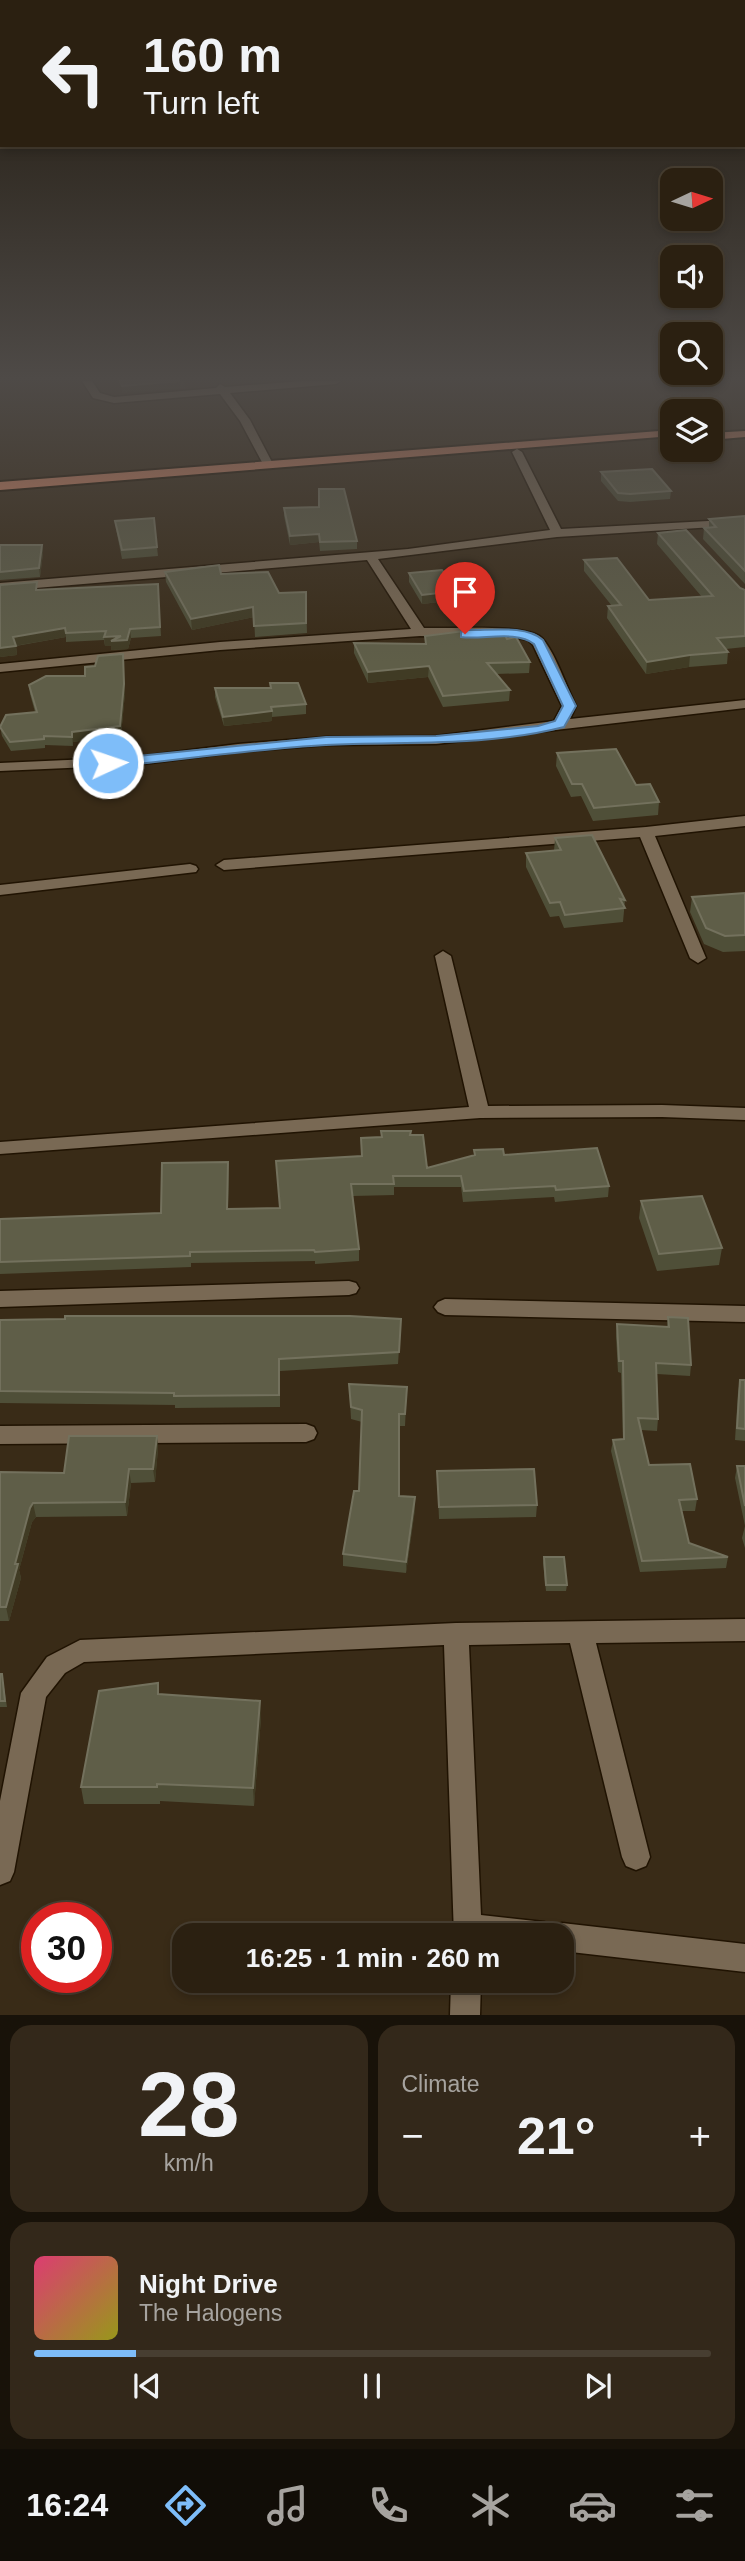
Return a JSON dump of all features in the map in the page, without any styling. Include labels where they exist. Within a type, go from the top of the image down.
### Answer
[{"type":"highway","points":[[0,486],[134,475]]},
{"type":"highway","points":[[0,493],[227,475]]},
{"type":"street","points":[[528,475],[557,533]]},
{"type":"street","points":[[0,587],[370,556],[557,533],[685,531],[745,522]]},
{"type":"street","points":[[370,556],[420,632]]},
{"type":"street","points":[[0,668],[220,646],[420,632],[518,634],[533,637],[539,643],[569,706],[560,724]]},
{"type":"street","points":[[0,767],[135,761],[326,741],[436,740],[745,704]]},
{"type":"street","points":[[224,865],[646,832],[745,821]]},
{"type":"street","points":[[646,832],[698,958]]},
{"type":"street","points":[[0,890],[190,869]]},
{"type":"street","points":[[443,956],[480,1112]]},
{"type":"street","points":[[0,1148],[480,1112],[662,1111],[745,1114]]},
{"type":"street","points":[[0,1299],[349,1288]]},
{"type":"street","points":[[445,1307],[745,1314]]},
{"type":"street","points":[[0,1435],[306,1433]]},
{"type":"street","points":[[0,1872],[34,1693],[56,1665],[80,1651],[456,1634],[745,1630]]},
{"type":"street","points":[[580,1631],[636,1857]]},
{"type":"street","points":[[456,1634],[468,1923]]},
{"type":"street","points":[[574,1938],[745,1958]]},
{"type":"street","points":[[465,2015],[466,1993]]},
{"type":"building","points":[[603,475],[657,475],[671,491],[630,494],[618,493]]},
{"type":"building","points":[[319,489],[344,489],[357,541],[320,542],[319,534],[290,536],[284,508],[319,507]]},
{"type":"building","points":[[745,516],[745,571],[704,528],[716,527],[709,519]]},
{"type":"building","points":[[154,518],[157,547],[122,550],[115,521]]},
{"type":"building","points":[[686,530],[740,588],[745,590],[745,636],[717,638],[728,652],[647,662],[608,606],[621,605],[584,560],[617,558],[649,600],[713,596],[658,533]]},
{"type":"building","points":[[0,545],[42,545],[39,568],[0,572]]},
{"type":"building","points":[[219,565],[221,574],[268,572],[279,593],[306,592],[306,623],[254,626],[253,607],[191,619],[165,572]]},
{"type":"building","points":[[442,570],[457,591],[422,595],[409,573]]},
{"type":"building","points":[[37,582],[36,590],[158,584],[160,627],[130,629],[127,640],[111,641],[121,636],[104,637],[106,631],[66,633],[65,628],[13,637],[16,646],[0,648],[0,585]]},
{"type":"building","points":[[472,630],[477,637],[504,633],[507,639],[516,637],[530,662],[487,663],[510,690],[443,696],[429,666],[368,672],[354,643],[426,644],[425,636]]},
{"type":"building","points":[[123,654],[124,684],[120,726],[72,732],[72,737],[44,736],[44,739],[10,742],[0,727],[6,715],[37,712],[29,685],[46,676],[85,676],[85,667],[95,666],[98,656]]},
{"type":"building","points":[[270,683],[298,683],[306,704],[271,707],[272,711],[223,717],[215,688],[271,688]]},
{"type":"building","points":[[616,749],[636,785],[650,784],[659,802],[594,808],[582,784],[572,784],[557,753]]},
{"type":"building","points":[[592,835],[625,900],[620,899],[625,908],[565,915],[560,902],[550,903],[526,853],[561,850],[555,838]]},
{"type":"building","points":[[745,893],[745,935],[725,936],[706,928],[692,897]]},
{"type":"building","points":[[381,1131],[411,1131],[410,1135],[423,1135],[427,1168],[475,1155],[474,1150],[503,1149],[504,1155],[597,1148],[609,1186],[556,1190],[555,1186],[464,1191],[461,1176],[393,1176],[394,1184],[351,1184],[359,1249],[315,1252],[190,1252],[190,1256],[0,1262],[0,1219],[161,1213],[162,1163],[228,1162],[227,1209],[280,1208],[276,1161],[362,1156],[361,1138],[382,1137]]},
{"type":"building","points":[[702,1196],[722,1248],[659,1254],[641,1201]]},
{"type":"building","points":[[65,1316],[350,1316],[401,1319],[399,1352],[279,1359],[279,1395],[174,1396],[174,1393],[0,1391],[0,1320],[65,1319]]},
{"type":"building","points":[[668,1317],[688,1318],[691,1365],[656,1363],[658,1419],[638,1418],[649,1465],[690,1464],[697,1499],[679,1500],[689,1543],[728,1557],[642,1561],[613,1440],[624,1439],[623,1361],[619,1361],[617,1324],[669,1327]]},
{"type":"building","points":[[740,1380],[745,1380],[745,1429],[737,1428]]},
{"type":"building","points":[[349,1384],[407,1387],[405,1414],[399,1414],[399,1496],[415,1497],[406,1562],[343,1554],[354,1491],[359,1491],[362,1410],[351,1407]]},
{"type":"building","points":[[69,1436],[157,1436],[153,1469],[129,1469],[125,1502],[33,1503],[6,1607],[0,1607],[0,1472],[64,1473]]},
{"type":"building","points":[[737,1466],[745,1466],[745,1506]]},
{"type":"building","points":[[534,1469],[537,1505],[439,1507],[437,1471]]},
{"type":"building","points":[[544,1557],[564,1557],[567,1585],[546,1585]]},
{"type":"building","points":[[2,1674],[5,1701],[0,1701]]},
{"type":"building","points":[[158,1683],[158,1694],[260,1701],[253,1788],[157,1784],[157,1787],[81,1787],[99,1691]]},
{"type":"route","points":[[108,763],[326,741],[436,740],[539,729],[560,724],[569,706],[539,643],[533,637],[518,634],[465,634]]}]
